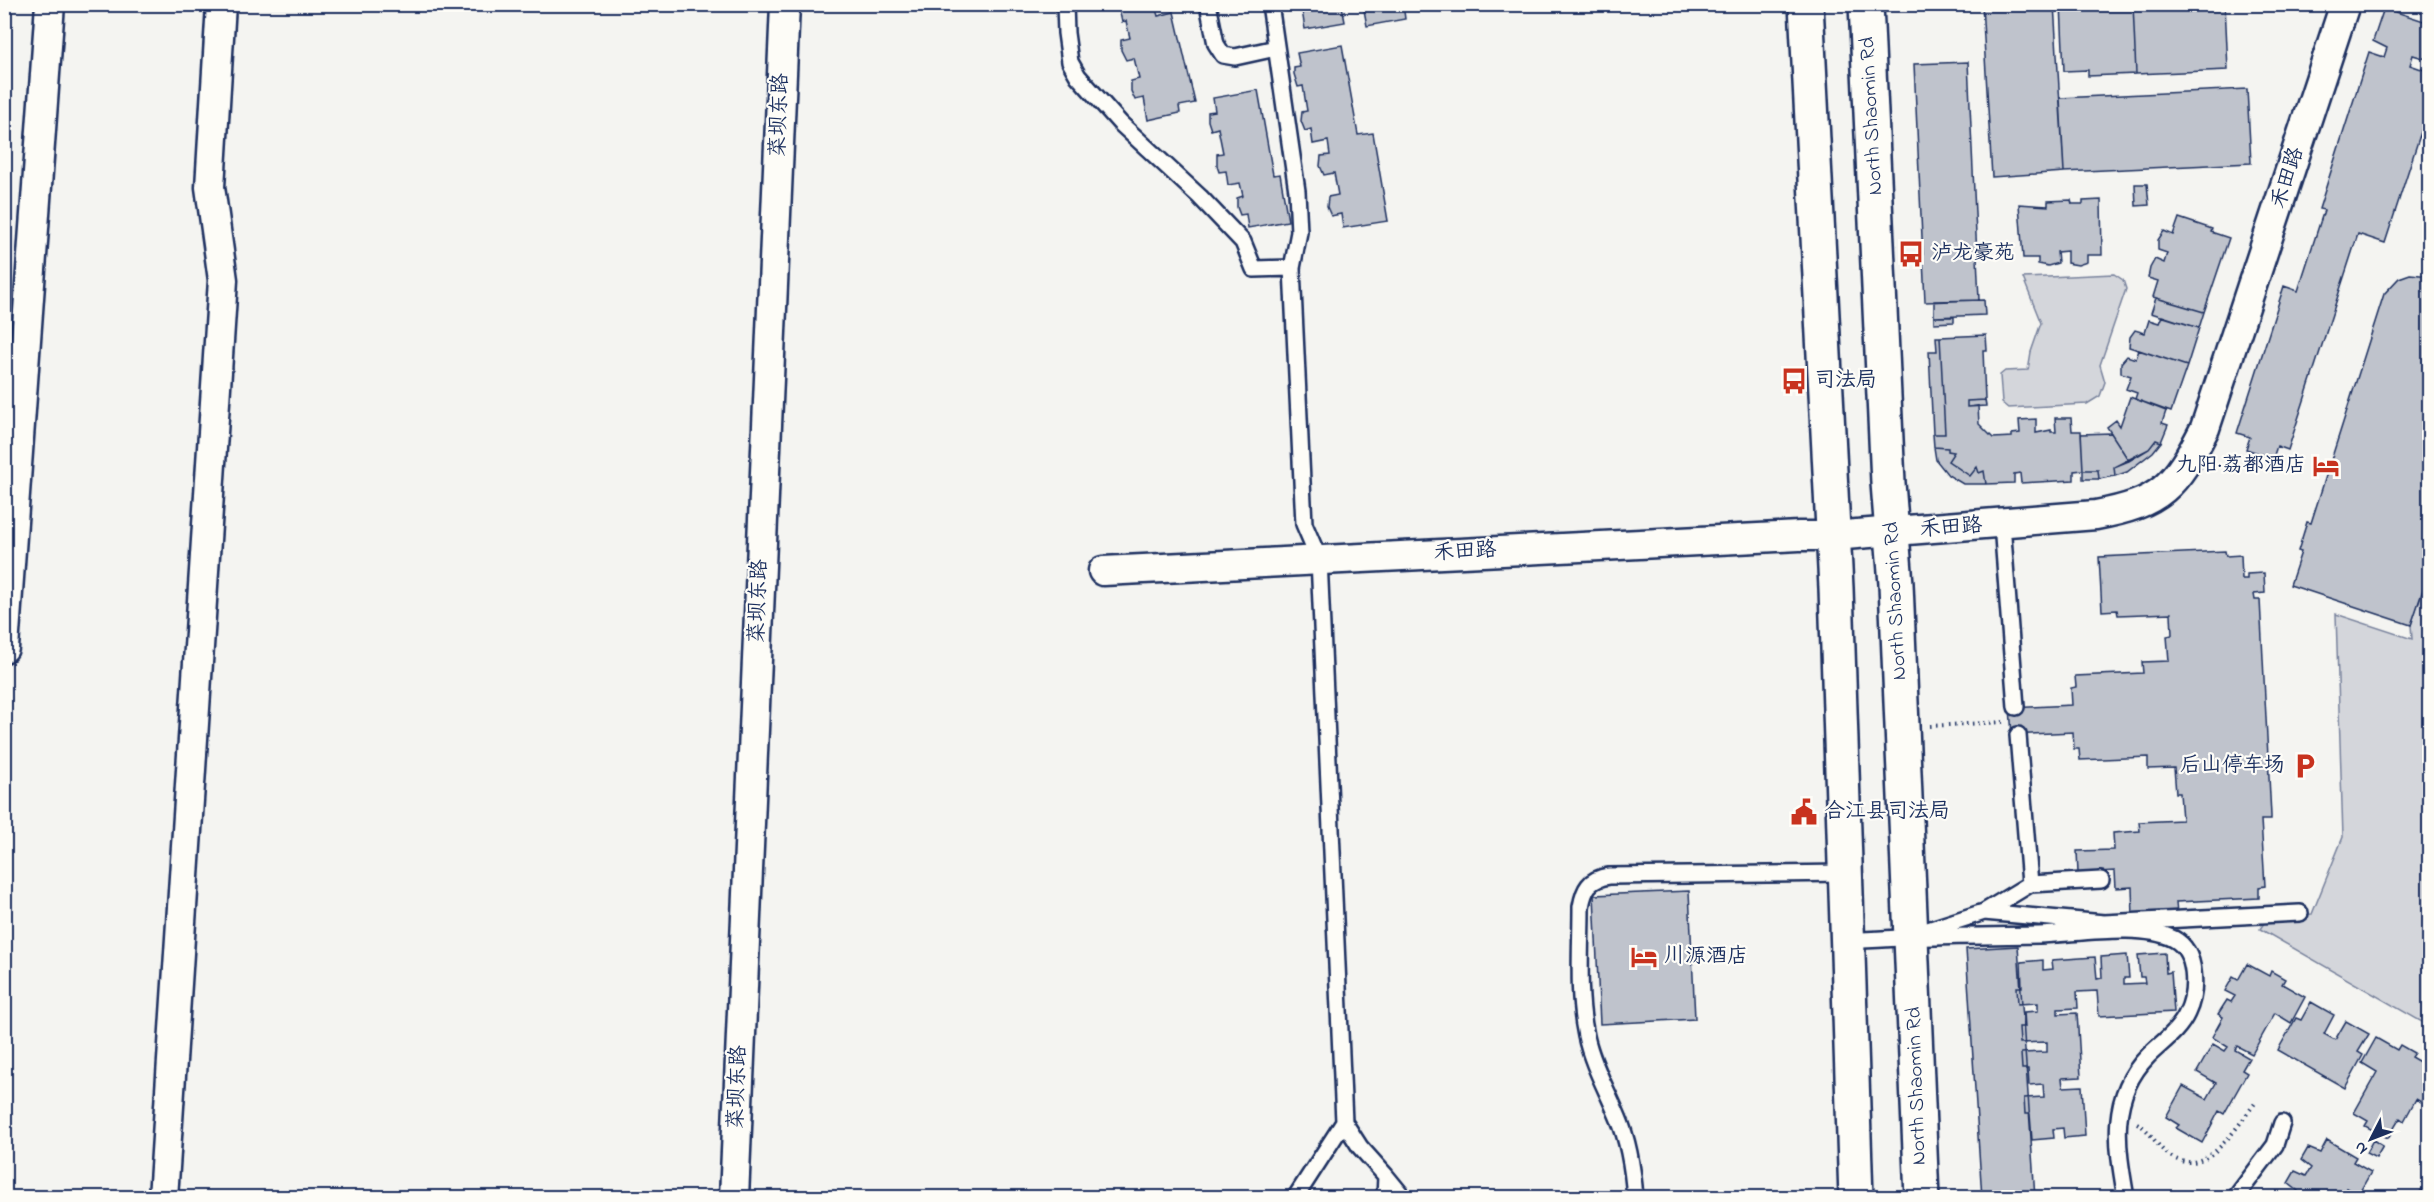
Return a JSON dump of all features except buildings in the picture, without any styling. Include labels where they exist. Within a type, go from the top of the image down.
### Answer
[{"type":"main road","points":[[1806,4],[1832,536],[1856,1197]]},
{"type":"main road","name":"North Shaomin Rd","points":[[1866,4],[1897,596],[1922,1197]]},
{"type":"street","points":[[4,648],[50,4]]},
{"type":"street","points":[[163,1197],[223,280],[210,187],[221,4]]},
{"type":"street","name":"菜坝东路","points":[[734,1197],[785,4]]},
{"type":"street","name":"禾田路","points":[[1103,571],[1892,532],[2096,515],[2128,509],[2148,501],[2175,479],[2191,456],[2214,405],[2345,4]]},
{"type":"lane","points":[[1065,4],[1070,62],[1078,76],[1120,123],[1200,197],[1243,242],[1254,268],[1292,268]]},
{"type":"lane","points":[[1208,4],[1216,45],[1223,55],[1235,57],[1276,48]]},
{"type":"lane","points":[[1270,4],[1297,191],[1299,232],[1292,268],[1304,524],[1319,559],[1344,1122],[1360,1147],[1404,1197]]},
{"type":"lane","points":[[2002,524],[2016,707]]},
{"type":"lane","points":[[2018,735],[2030,884]]},
{"type":"lane","points":[[1635,1197],[1632,1164],[1619,1119],[1594,1061],[1586,1035],[1581,1000],[1581,907],[1583,892],[1588,884],[1597,878],[1609,876],[1844,873]]},
{"type":"lane","points":[[1911,936],[1984,912],[2030,884],[2101,880]]},
{"type":"lane","points":[[1984,912],[2104,923],[2300,913]]},
{"type":"lane","points":[[1848,941],[1911,936],[2041,935],[2141,930],[2158,932],[2176,940],[2187,951],[2194,973],[2188,1012],[2180,1025],[2144,1059],[2126,1086],[2119,1119],[2119,1154],[2126,1197]]},
{"type":"lane","points":[[1295,1197],[1344,1122]]},
{"type":"lane","points":[[2235,1197],[2274,1145],[2282,1123]]},
{"type":"lane","points":[[1384,1197],[1386,1176]]},
{"type":"lane","points":[[2427,1197],[2430,1194]]},
{"type":"path","points":[[1958,725],[1991,723]]},
{"type":"path","points":[[2119,1119],[2137,1123],[2147,1129],[2160,1148],[2178,1161],[2193,1163],[2201,1161],[2217,1149],[2256,1102]]},
{"type":"shaded area","points":[[2114,274],[2123,280],[2126,289],[2100,365],[2105,382],[2100,396],[2087,404],[2008,408],[2002,403],[2000,375],[2005,371],[2028,370],[2031,352],[2041,323],[2023,278]]},
{"type":"shaded area","points":[[2429,569],[2429,1026],[2260,929],[2268,917],[2312,914],[2343,837],[2336,614],[2412,639],[2411,625]]},
{"type":"place","name":"泸龙豪苑","points":[[1911,254]]},
{"type":"place","name":"司法局","points":[[1794,381]]},
{"type":"place","name":"九阳·荔都酒店","points":[[2326,466]]},
{"type":"place","name":"后山停车场","points":[[2305,766]]},
{"type":"place","name":"合江县司法局","points":[[1804,812]]},
{"type":"place","name":"川源酒店","points":[[1644,957]]}]
